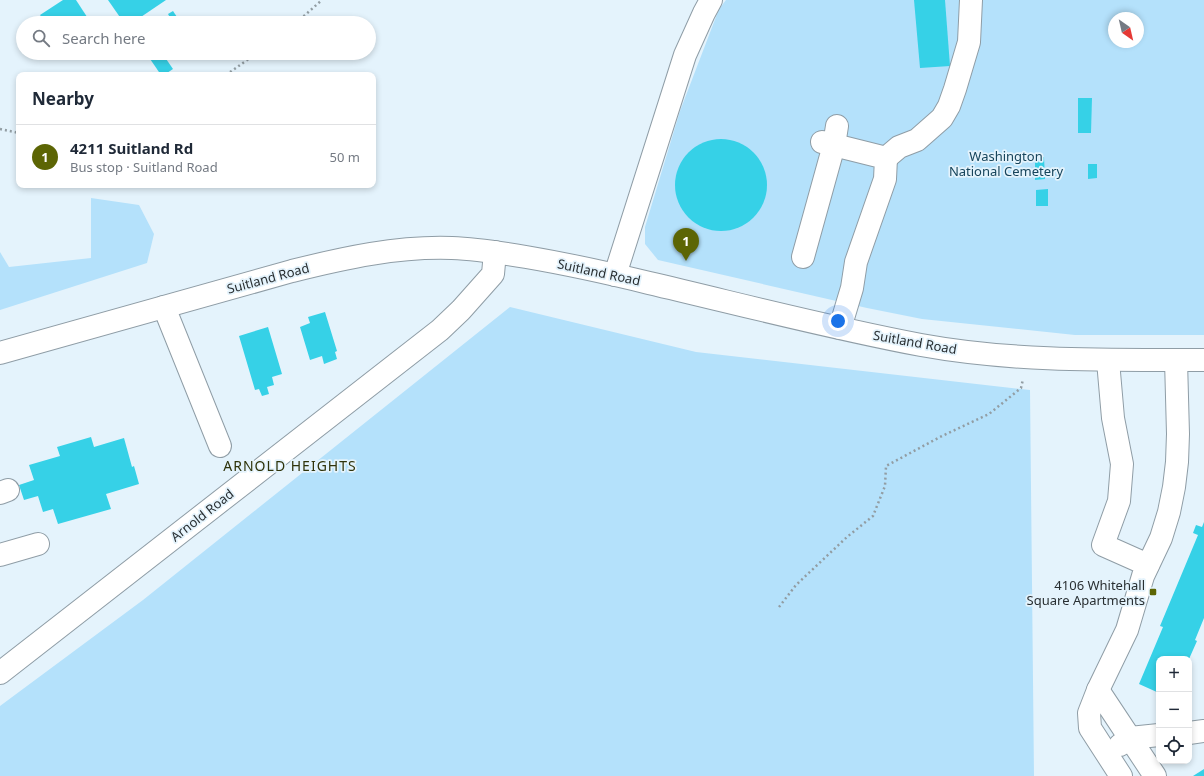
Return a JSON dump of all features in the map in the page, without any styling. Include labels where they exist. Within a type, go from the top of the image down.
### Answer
[{"type":"main road","points":[[614,275],[685,55],[711,0]]},
{"type":"main road","points":[[840,328],[852,288],[856,262],[884,179],[886,158],[899,147],[917,140],[942,118],[949,106],[969,42],[971,0]]},
{"type":"main road","points":[[803,257],[831,137],[886,158]]},
{"type":"main road","name":"Suitland Road","points":[[0,353],[292,270],[372,254],[417,248],[452,248],[495,252],[566,264],[788,317],[922,345],[961,351],[1028,357],[1108,360],[1204,360]]},
{"type":"main road","name":"Arnold Road","points":[[0,673],[440,330],[461,310],[493,274],[495,252]]},
{"type":"main road","points":[[164,307],[220,446]]},
{"type":"main road","points":[[1108,360],[1113,418],[1122,464],[1119,501],[1103,545],[1148,565]]},
{"type":"main road","points":[[1121,776],[1090,728],[1089,712],[1126,630],[1143,576],[1160,538],[1169,512],[1177,462],[1178,434],[1176,360]]},
{"type":"main road","points":[[0,554],[38,544]]},
{"type":"main road","points":[[1098,690],[1155,776]]},
{"type":"main road","points":[[1192,733],[1204,731]]},
{"type":"main road","points":[[1107,754],[1130,738],[1156,735]]},
{"type":"path","points":[[304,16],[322,0]]},
{"type":"path","points":[[230,72],[247,60]]},
{"type":"path","points":[[0,129],[16,132]]},
{"type":"path","points":[[779,607],[796,585],[847,537],[874,516],[885,486],[886,466],[940,437],[989,414],[1021,388],[1028,357]]},
{"type":"green space","name":"Washington National Cemetery","points":[[726,0],[1204,0],[1204,335],[1075,335],[922,319],[867,308],[658,260],[645,244],[645,227],[680,111],[719,9]]},
{"type":"green space","points":[[91,198],[139,205],[154,234],[147,263],[0,310],[0,252],[9,267],[91,258]]},
{"type":"green space","points":[[510,307],[696,352],[1030,390],[1034,776],[0,776],[0,706],[143,600]]},
{"type":"building","points":[[63,0],[76,0],[86,16],[41,16],[40,15]]},
{"type":"building","points":[[108,0],[166,0],[142,16],[119,16]]},
{"type":"building","points":[[914,0],[945,0],[950,66],[920,68]]},
{"type":"building","points":[[173,11],[176,16],[169,16],[168,14]]},
{"type":"building","points":[[151,60],[167,60],[173,69],[168,72],[159,72]]},
{"type":"building","points":[[1078,98],[1092,98],[1091,133],[1078,133]]},
{"type":"building","points":[[721,139],[739,142],[754,152],[764,167],[767,185],[764,203],[754,218],[739,228],[721,231],[703,228],[688,218],[678,203],[675,185],[678,167],[688,152],[703,142]]},
{"type":"building","points":[[1035,157],[1044,157],[1045,179],[1035,180]]},
{"type":"building","points":[[1088,164],[1097,164],[1097,178],[1088,179]]},
{"type":"building","points":[[1048,189],[1048,206],[1036,206],[1036,190]]},
{"type":"building","points":[[325,312],[337,351],[335,352],[337,359],[324,364],[322,356],[310,360],[300,327],[310,323],[308,317]]},
{"type":"building","points":[[268,327],[282,374],[272,377],[274,385],[267,387],[269,394],[262,396],[259,389],[255,390],[239,336]]},
{"type":"building","points":[[91,437],[94,447],[124,438],[132,467],[134,466],[139,484],[106,494],[111,509],[58,524],[53,509],[43,512],[38,496],[24,500],[19,485],[34,480],[29,465],[60,456],[57,447]]},
{"type":"building","points":[[1204,522],[1204,618],[1190,656],[1156,656],[1156,692],[1139,684],[1163,627],[1160,626],[1198,535],[1193,533],[1196,525],[1202,527]]},
{"type":"building","points":[[1204,769],[1204,776],[1193,776]]},
{"type":"place","name":"4211 Suitland Rd","points":[[686,261]]},
{"type":"place","name":"4106 Whitehall Square Apartments","points":[[1153,592]]},
{"type":"district","name":"ARNOLD HEIGHTS","points":[[290,466]]}]
